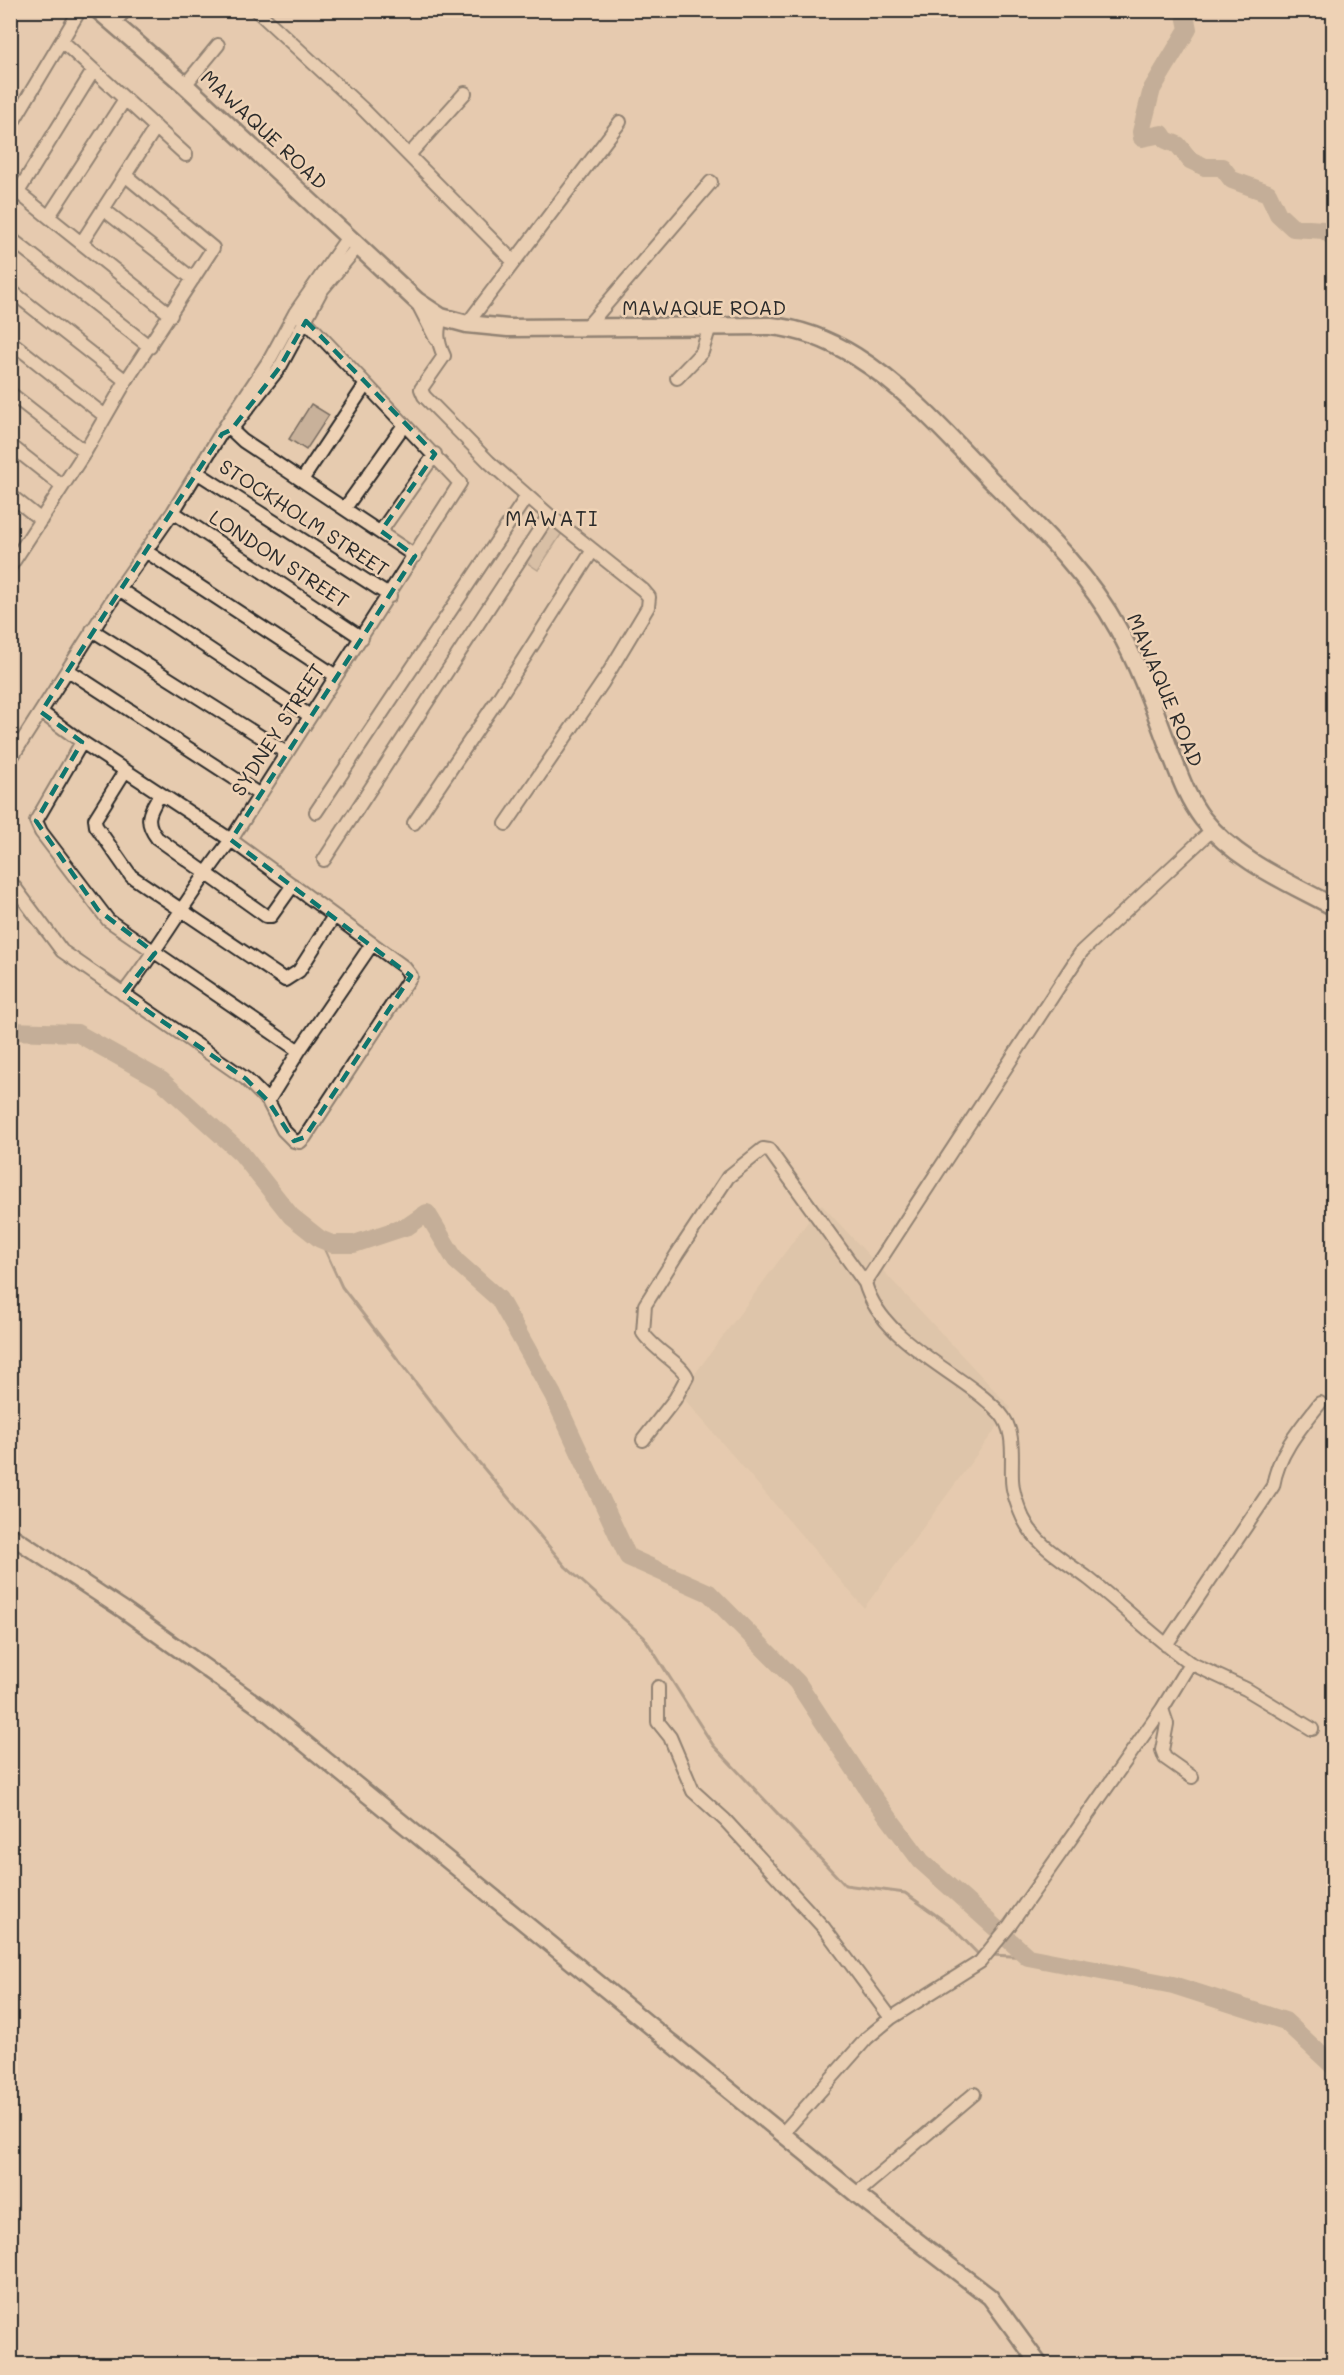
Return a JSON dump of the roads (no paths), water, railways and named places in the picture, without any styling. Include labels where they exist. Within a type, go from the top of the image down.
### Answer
[{"type":"main road","name":"MAWAQUE ROAD","points":[[98,10],[185,85],[414,298],[441,317],[467,324],[508,328],[786,327],[833,343],[857,357],[900,392],[956,444],[1064,552],[1109,613],[1130,652],[1186,792],[1212,830],[1261,867],[1334,907]]},
{"type":"street","points":[[10,127],[63,42],[80,10]]},
{"type":"street","points":[[112,24],[126,10]]},
{"type":"street","points":[[256,10],[409,155],[513,261]]},
{"type":"street","points":[[63,42],[186,155]]},
{"type":"street","points":[[185,85],[218,45]]},
{"type":"street","points":[[93,71],[14,189],[171,315]]},
{"type":"street","points":[[409,155],[465,93]]},
{"type":"street","points":[[49,216],[124,99]]},
{"type":"street","points":[[467,324],[620,122]]},
{"type":"street","points":[[82,242],[156,127]]},
{"type":"street","points":[[10,567],[14,552],[41,520],[212,247],[125,175]]},
{"type":"street","points":[[585,329],[711,183]]},
{"type":"street","points":[[103,209],[193,279]]},
{"type":"street","points":[[10,238],[150,347]]},
{"type":"street","points":[[275,363],[295,313],[353,242]]},
{"type":"street","points":[[10,760],[92,630],[147,552],[226,430],[306,321],[321,291],[353,242]]},
{"type":"street","points":[[10,290],[126,381]]},
{"type":"street","points":[[414,298],[444,356],[423,383],[421,389],[424,396],[527,496],[644,590],[649,597],[648,607],[591,700],[506,824]]},
{"type":"street","points":[[295,313],[306,321],[435,454],[381,531]]},
{"type":"street","points":[[438,343],[437,331],[441,317]]},
{"type":"street","points":[[677,378],[702,352],[710,326]]},
{"type":"street","points":[[10,341],[105,416]]},
{"type":"street","points":[[302,480],[366,384]]},
{"type":"street","points":[[10,393],[85,452]]},
{"type":"street","points":[[345,508],[404,424]]},
{"type":"street","points":[[226,430],[381,531],[415,556]]},
{"type":"street","points":[[10,445],[61,485]]},
{"type":"street","name":"SYDNEY STREET","points":[[123,994],[155,953],[205,873],[231,840],[285,752],[390,596],[460,483],[435,454]]},
{"type":"street","name":"STOCKHOLM STREET","points":[[198,473],[390,596]]},
{"type":"street","points":[[10,495],[41,520]]},
{"type":"street","points":[[316,812],[527,496]]},
{"type":"street","name":"LONDON STREET","points":[[173,512],[362,638]]},
{"type":"street","points":[[324,860],[549,515]]},
{"type":"street","points":[[414,823],[498,699],[593,550]]},
{"type":"street","points":[[147,552],[336,676]]},
{"type":"street","points":[[119,589],[310,716]]},
{"type":"street","points":[[92,630],[285,752]]},
{"type":"street","points":[[68,670],[260,795]]},
{"type":"street","points":[[10,881],[62,951],[246,1079],[268,1101],[289,1138],[300,1142],[411,976],[409,971],[231,840],[125,771],[41,712]]},
{"type":"street","points":[[82,742],[36,821],[41,832],[98,910],[108,920],[299,1051]]},
{"type":"street","points":[[125,771],[95,819],[96,826],[131,876],[182,912],[285,980],[299,970],[334,916]]},
{"type":"street","points":[[160,794],[148,815],[151,830],[157,838],[268,917],[293,885]]},
{"type":"street","points":[[865,1283],[1082,951],[1212,830]]},
{"type":"street","points":[[268,1101],[372,944]]},
{"type":"street","points":[[644,1440],[675,1399],[687,1377],[685,1371],[657,1350],[643,1333],[645,1305],[728,1177],[755,1153],[763,1149],[769,1150],[865,1283],[872,1302],[888,1322],[922,1354],[1002,1415],[1012,1440],[1014,1461],[1012,1479],[1017,1500],[1023,1518],[1043,1547],[1089,1579],[1190,1663],[1246,1689],[1312,1729]]},
{"type":"street","points":[[1166,1645],[1273,1486],[1276,1470],[1294,1437],[1320,1403]]},
{"type":"street","points":[[10,1535],[124,1610],[262,1709],[856,2194],[990,2297],[1039,2364]]},
{"type":"street","points":[[783,2133],[867,2038],[891,2018],[980,1962],[1010,1925],[1162,1709],[1190,1663]]},
{"type":"street","points":[[658,1687],[658,1722],[670,1737],[693,1791],[725,1820],[824,1928],[891,2018]]},
{"type":"street","points":[[1162,1709],[1167,1724],[1162,1750],[1165,1758],[1192,1777]]},
{"type":"street","points":[[856,2194],[974,2094]]},
{"type":"waterway","points":[[1184,10],[1188,29],[1152,89],[1141,132],[1142,138],[1162,134],[1166,140],[1178,145],[1190,160],[1205,167],[1222,167],[1232,180],[1268,193],[1278,214],[1293,228],[1324,230],[1334,238]]},
{"type":"waterway","points":[[10,1031],[77,1033],[161,1080],[241,1153],[291,1216],[320,1239],[332,1244],[354,1244],[408,1226],[427,1213],[456,1261],[499,1299],[553,1395],[628,1557],[709,1593],[797,1682],[871,1794],[921,1861],[1028,1957],[1173,1985],[1285,2021],[1334,2067]]},
{"type":"waterway","points":[[320,1239],[342,1287],[456,1435],[566,1567],[644,1637],[713,1745],[845,1885],[905,1893],[950,1925],[979,1955],[982,1955]]},
{"type":"waterway","points":[[992,1955],[1028,1957]]},
{"type":"district","name":"MAWATI","points":[[552,519]]}]
